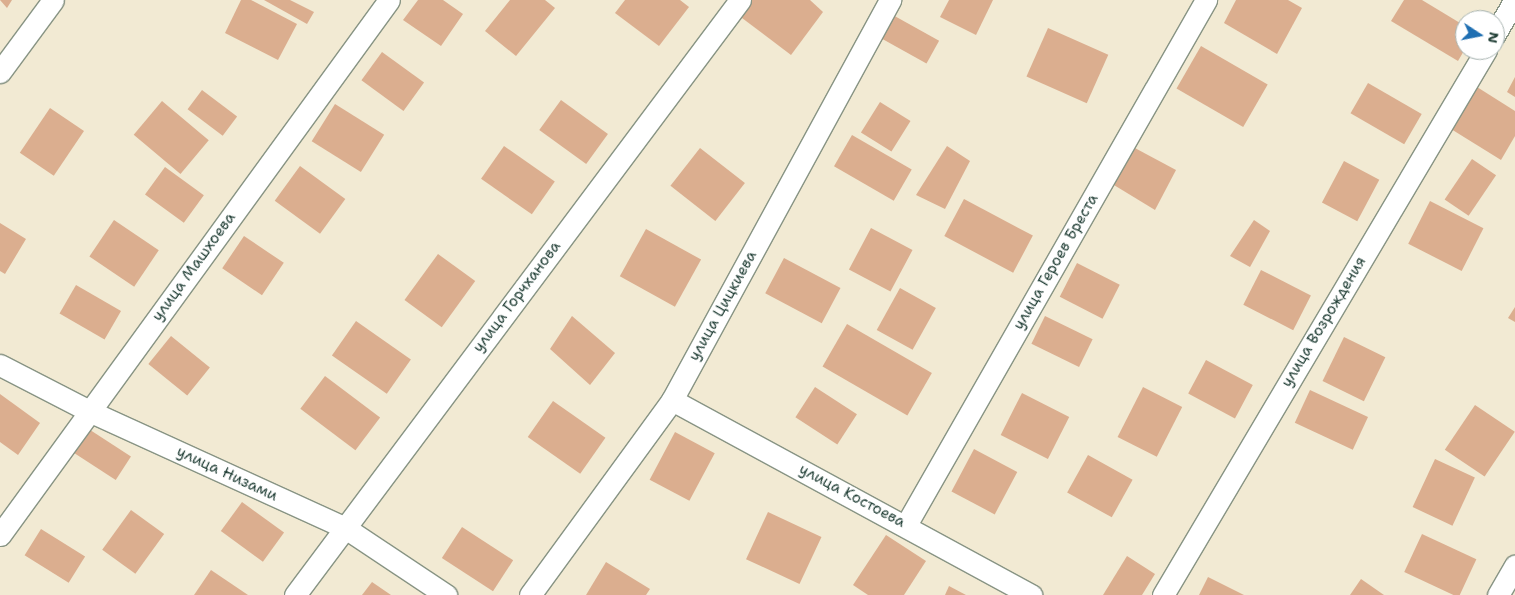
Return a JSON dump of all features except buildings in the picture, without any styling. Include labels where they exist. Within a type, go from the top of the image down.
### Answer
[{"type":"street","points":[[0,72],[54,0]]},
{"type":"street","name":"улица Машхоева","points":[[0,535],[389,0]]},
{"type":"street","name":"улица Горчханова","points":[[295,595],[740,0]]},
{"type":"street","name":"улица Цицкиева","points":[[530,595],[672,400],[890,0]]},
{"type":"street","name":"улица Героев Бреста","points":[[906,525],[1206,0]]},
{"type":"street","points":[[1505,17],[1515,0]]},
{"type":"street","name":"улица Возрождения","points":[[1163,595],[1480,60]]},
{"type":"street","name":"улица Низами","points":[[0,365],[89,411],[344,528],[446,595]]},
{"type":"street","name":"улица Костоева","points":[[672,400],[906,525],[1031,595]]},
{"type":"street","points":[[1498,595],[1515,566]]}]
